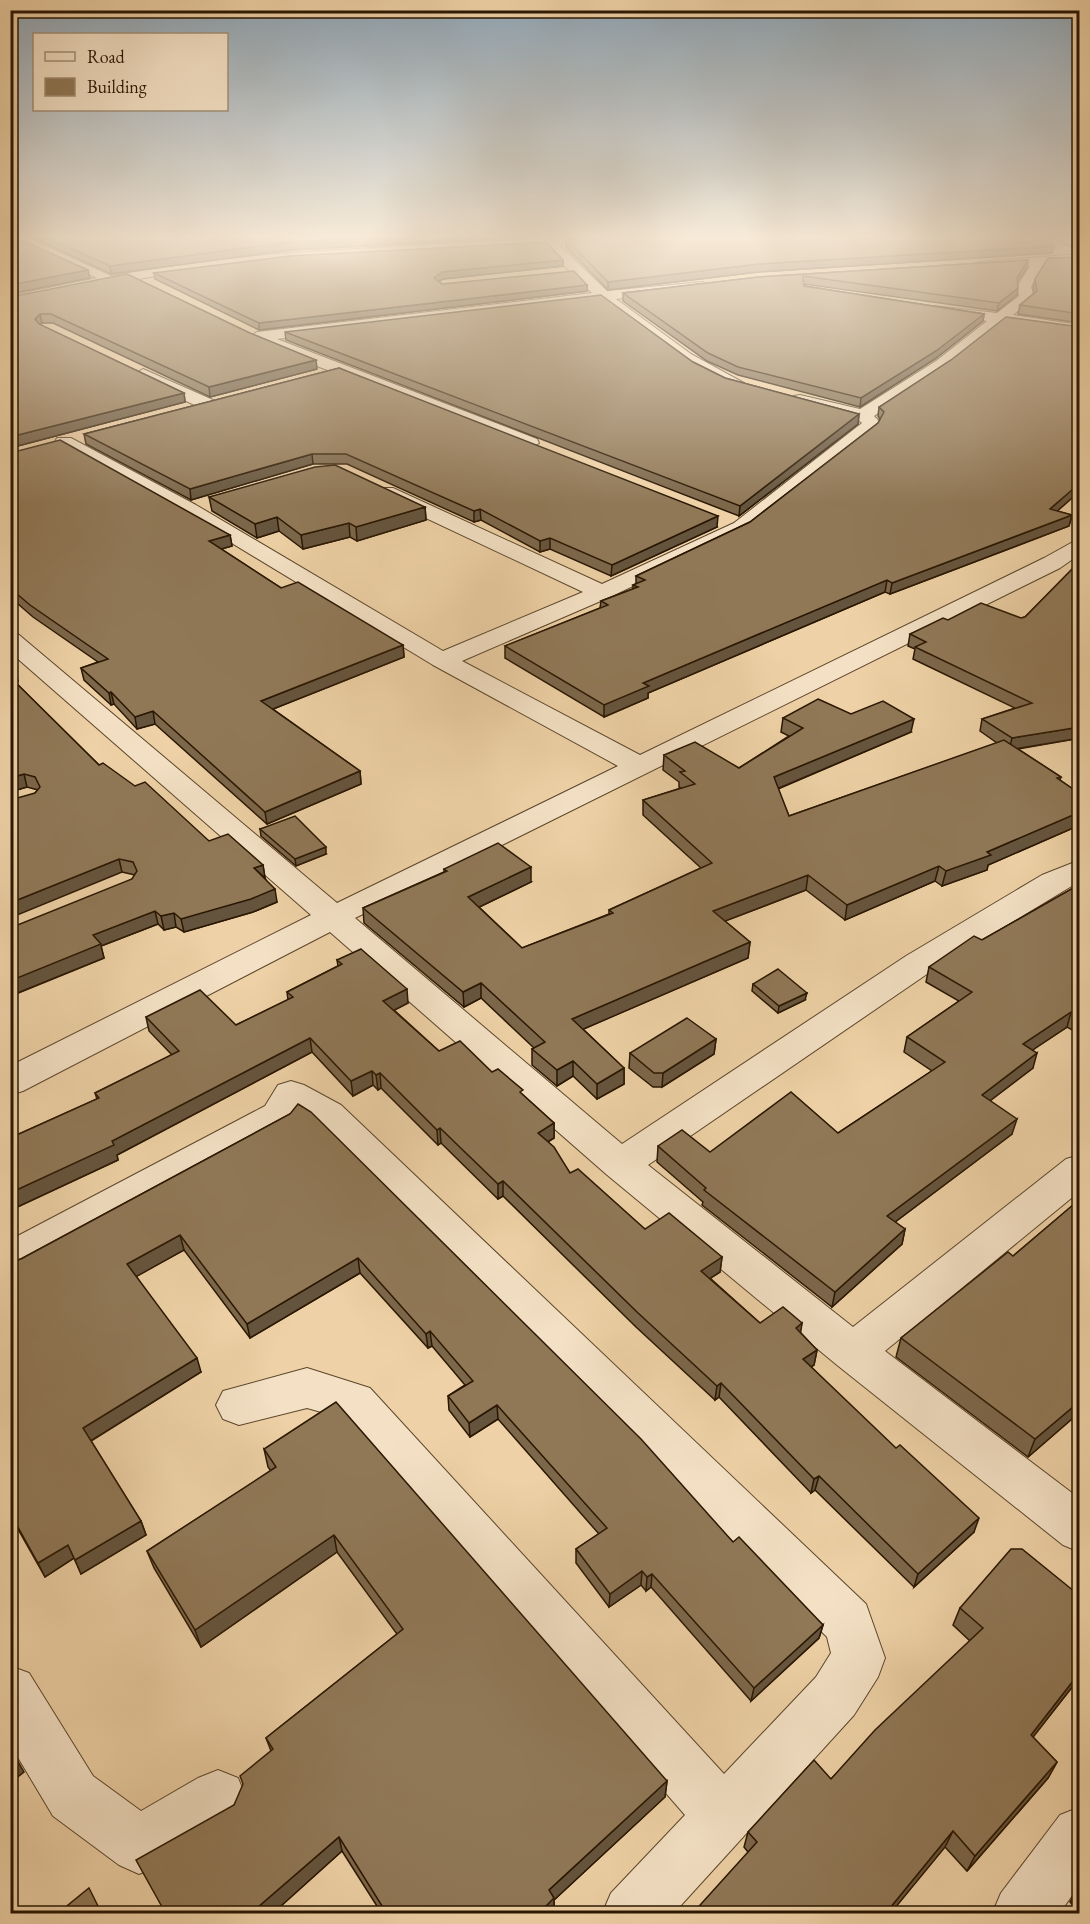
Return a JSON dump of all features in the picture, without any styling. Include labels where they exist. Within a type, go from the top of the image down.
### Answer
[{"type":"street","points":[[257,337],[349,325]]},
{"type":"street","points":[[643,325],[700,366],[731,381],[751,387]]},
{"type":"street","points":[[862,415],[942,364],[993,325]]},
{"type":"street","points":[[1043,325],[1080,330]]},
{"type":"street","points":[[236,328],[542,448]]},
{"type":"street","points":[[132,369],[207,404]]},
{"type":"street","points":[[310,378],[344,369]]},
{"type":"street","points":[[442,660],[602,592],[741,527],[869,427],[871,422],[862,415],[782,396]]},
{"type":"street","points":[[185,410],[230,398]]},
{"type":"street","points":[[64,442],[189,508],[442,660],[639,766]]},
{"type":"street","points":[[371,485],[602,592]]},
{"type":"street","points":[[189,508],[211,502]]},
{"type":"street","points":[[719,518],[741,527]]},
{"type":"street","points":[[10,1082],[335,916],[1052,563],[1080,544]]},
{"type":"street","points":[[10,639],[185,787],[262,858],[335,916],[620,1164],[853,1352],[1080,1529]]},
{"type":"street","points":[[620,1164],[918,964],[1053,882],[1080,869]]},
{"type":"street","points":[[10,1260],[278,1116],[291,1095],[328,1115],[848,1622],[860,1658],[835,1696],[632,1914]]},
{"type":"street","points":[[853,1352],[1080,1169]]},
{"type":"street","points":[[239,1405],[307,1388],[354,1402],[723,1816]]},
{"type":"street","points":[[10,1692],[73,1796],[139,1845],[218,1798]]},
{"type":"street","points":[[1022,1914],[1080,1835]]},
{"type":"building","points":[[10,325],[41,325],[184,393],[10,437]]},
{"type":"building","points":[[74,325],[233,325],[316,360],[209,387]]},
{"type":"building","points":[[347,325],[642,325],[693,362],[725,378],[859,414],[740,506],[285,332]]},
{"type":"building","points":[[668,325],[970,325],[936,351],[861,398],[738,367],[708,353]]},
{"type":"building","points":[[996,325],[1080,327],[1080,483],[1050,509],[1072,515],[892,583],[887,580],[643,683],[649,686],[604,705],[505,646],[608,605],[601,601],[638,587],[633,585],[645,580],[636,576],[750,522],[878,423],[884,412],[879,407],[951,360]]},
{"type":"building","points":[[339,368],[718,516],[612,565],[550,538],[540,541],[480,509],[474,511],[346,454],[312,454],[190,489],[84,434]]},
{"type":"building","points":[[60,440],[230,535],[209,541],[281,588],[298,582],[403,645],[261,701],[360,771],[265,812],[153,711],[135,717],[111,692],[109,693],[81,668],[108,659],[30,605],[10,588],[10,453]]},
{"type":"building","points":[[335,465],[425,507],[356,527],[349,523],[301,535],[277,517],[255,524],[209,497],[315,467]]},
{"type":"building","points":[[1080,561],[1080,727],[1012,738],[982,719],[1032,703],[915,647],[926,642],[910,634],[943,618],[948,620],[981,603],[1021,618],[1025,617]]},
{"type":"building","points":[[10,677],[99,765],[103,763],[135,786],[145,782],[209,841],[228,834],[263,865],[254,868],[275,889],[251,899],[181,919],[174,913],[161,916],[155,911],[93,935],[101,944],[10,981],[10,928],[132,879],[137,871],[133,862],[119,859],[10,903],[10,800],[35,793],[40,787],[35,777],[24,774],[10,778]]},
{"type":"building","points":[[818,699],[851,714],[883,701],[914,719],[774,777],[789,816],[1004,740],[1061,777],[1057,778],[1080,794],[1080,812],[987,852],[991,855],[946,871],[939,866],[847,905],[808,875],[713,911],[750,942],[572,1019],[624,1068],[597,1084],[573,1061],[557,1070],[532,1049],[545,1042],[481,983],[463,992],[363,908],[447,871],[444,869],[498,843],[531,867],[468,897],[522,948],[613,913],[609,910],[712,863],[643,800],[695,784],[680,772],[685,771],[664,755],[695,742],[739,768],[803,728],[783,718]]},
{"type":"building","points":[[295,816],[326,847],[295,859],[260,829]]},
{"type":"building","points":[[1080,884],[1080,1016],[1071,1012],[1023,1044],[1037,1053],[982,1095],[1017,1119],[887,1216],[905,1229],[835,1292],[704,1190],[706,1188],[658,1146],[682,1130],[710,1152],[791,1092],[838,1133],[945,1062],[907,1037],[972,992],[929,967],[974,936],[982,940]]},
{"type":"building","points":[[361,949],[407,989],[383,1001],[439,1051],[460,1041],[492,1072],[498,1069],[523,1090],[520,1092],[554,1123],[538,1133],[554,1147],[570,1173],[578,1169],[645,1229],[669,1213],[722,1257],[701,1271],[760,1323],[783,1307],[802,1323],[796,1328],[817,1350],[803,1359],[896,1448],[900,1445],[979,1518],[918,1574],[819,1476],[814,1479],[721,1383],[717,1386],[637,1312],[503,1181],[498,1184],[440,1128],[437,1130],[380,1073],[376,1075],[372,1071],[351,1081],[310,1038],[112,1141],[114,1145],[10,1193],[10,1138],[99,1098],[95,1093],[179,1051],[146,1017],[200,990],[236,1025],[293,997],[287,992],[342,964],[337,960]]},
{"type":"building","points":[[778,969],[807,993],[779,1006],[753,984]]},
{"type":"building","points":[[687,1018],[716,1039],[663,1073],[654,1073],[630,1053]]},
{"type":"building","points":[[298,1104],[311,1112],[641,1439],[733,1542],[739,1537],[823,1625],[754,1688],[652,1574],[647,1577],[642,1571],[610,1594],[576,1549],[607,1528],[497,1405],[469,1423],[448,1396],[473,1381],[430,1331],[426,1334],[358,1258],[247,1324],[180,1235],[127,1264],[197,1358],[83,1428],[141,1521],[75,1560],[68,1545],[38,1563],[10,1513],[10,1262],[21,1259],[290,1114]]},
{"type":"building","points":[[1080,1199],[1080,1401],[1035,1439],[901,1338],[1008,1252],[1013,1256]]},
{"type":"building","points":[[336,1402],[667,1781],[549,1890],[554,1898],[538,1914],[387,1914],[339,1837],[250,1914],[166,1914],[136,1860],[234,1805],[243,1784],[240,1776],[273,1749],[266,1738],[403,1629],[334,1535],[195,1630],[147,1551],[276,1467],[264,1449]]},
{"type":"building","points":[[1011,1549],[1022,1549],[1080,1596],[1080,1672],[1031,1735],[1057,1762],[975,1856],[953,1831],[885,1914],[692,1914],[757,1842],[748,1832],[814,1760],[831,1779],[875,1730],[983,1628],[960,1608]]},
{"type":"building","points":[[10,1749],[16,1758],[10,1762]]},
{"type":"building","points":[[89,1888],[102,1914],[57,1914]]}]
